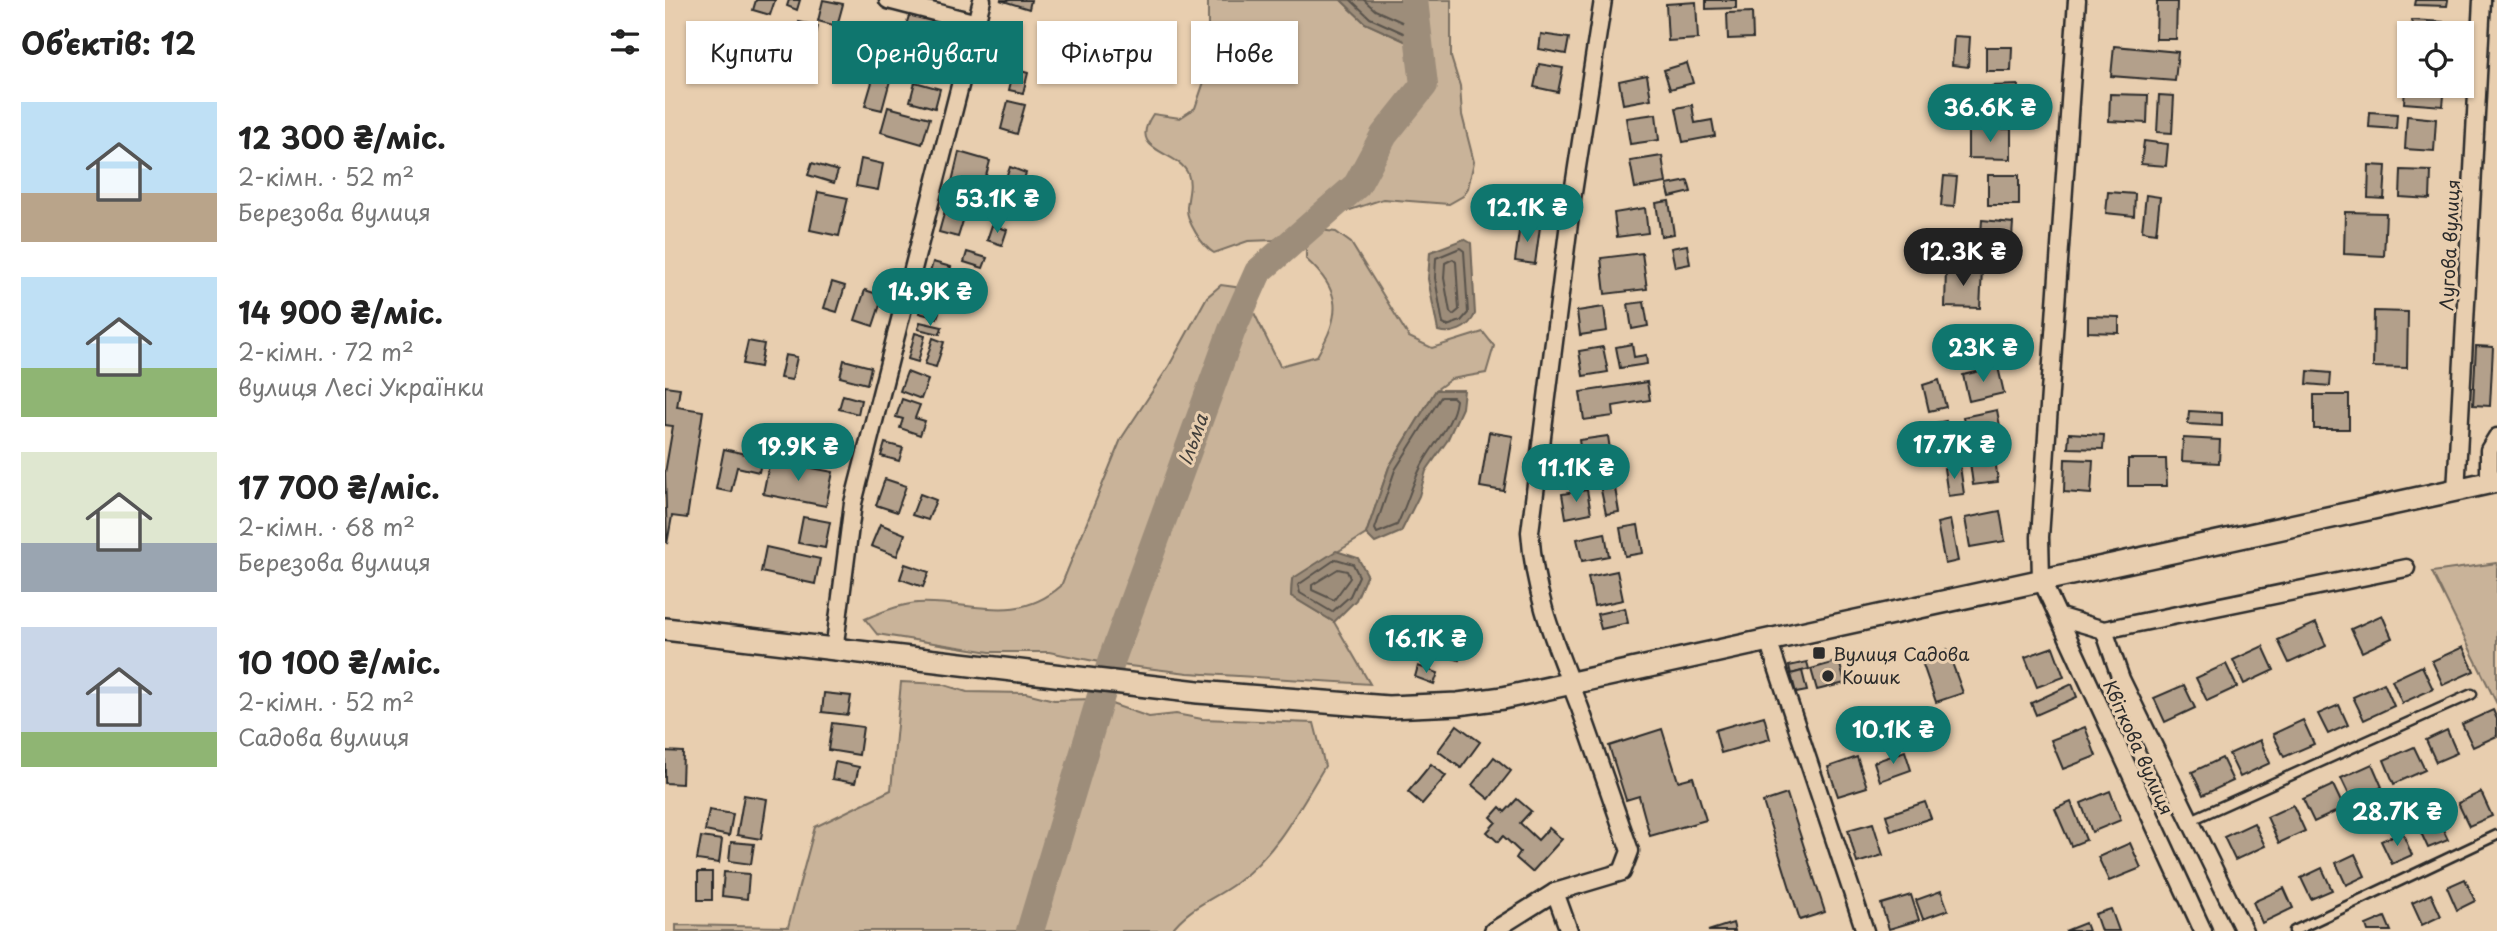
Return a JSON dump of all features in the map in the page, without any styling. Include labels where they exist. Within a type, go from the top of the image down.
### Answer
[{"type":"street","points":[[888,0],[969,21]]},
{"type":"street","points":[[977,21],[982,0]]},
{"type":"street","points":[[1493,931],[1555,892],[1622,872],[1630,851],[1551,639],[1534,575],[1530,532],[1572,200],[1603,0]]},
{"type":"street","points":[[2041,579],[2041,537],[2077,0]]},
{"type":"street","name":"Лугова вулиця","points":[[2456,492],[2482,0]]},
{"type":"street","points":[[834,651],[853,503],[961,84]]},
{"type":"street","points":[[665,629],[1127,684],[1388,707],[1458,704],[1768,640],[2493,483],[2489,450],[2497,437]]},
{"type":"street","points":[[2060,617],[2104,630],[2406,568]]},
{"type":"street","name":"Квіткова вулиця","points":[[2041,579],[2165,856],[2203,931]]},
{"type":"street","points":[[2104,630],[2121,679],[2244,931]]},
{"type":"street","points":[[1768,640],[1865,931]]},
{"type":"street","points":[[1555,892],[1569,931]]},
{"type":"lane","points":[[2189,821],[2472,694]]},
{"type":"lane","points":[[2294,931],[2497,835]]},
{"type":"shaded area","points":[[1208,0],[1341,0],[1365,23],[1418,47],[1427,0],[1451,0],[1451,57],[1460,86],[1462,115],[1474,162],[1468,188],[1463,196],[1449,204],[1383,199],[1290,230],[1274,240],[1248,241],[1214,253],[1209,250],[1196,233],[1187,213],[1190,186],[1188,174],[1183,166],[1150,144],[1146,137],[1146,127],[1153,114],[1180,118],[1195,108],[1203,84],[1298,84],[1298,21],[1208,21]]},
{"type":"shaded area","points":[[1319,230],[1336,232],[1351,243],[1409,337],[1432,348],[1483,332],[1494,346],[1486,373],[1451,379],[1436,390],[1389,467],[1366,534],[1292,580],[1291,596],[1334,622],[1370,684],[1188,673],[1104,663],[1049,652],[990,652],[877,634],[865,619],[898,607],[937,603],[1009,608],[1044,598],[1061,586],[1121,439],[1169,366],[1207,297],[1221,285],[1242,288],[1280,366],[1317,356],[1334,316],[1332,293],[1327,282],[1306,259],[1306,240]]},
{"type":"shaded area","points":[[2497,563],[2497,704],[2432,572]]},
{"type":"shaded area","points":[[901,682],[941,684],[967,692],[1026,693],[1054,700],[1097,699],[1149,717],[1176,714],[1202,719],[1314,723],[1325,766],[1286,829],[1263,858],[1236,883],[1185,916],[1171,931],[676,931],[676,925],[788,927],[815,827],[891,790]]},
{"type":"water","points":[[1341,0],[1427,0],[1418,47],[1365,23]]},
{"type":"water","points":[[1464,239],[1471,243],[1475,314],[1469,324],[1459,330],[1438,331],[1428,279],[1430,252]]},
{"type":"water","points":[[1436,390],[1464,390],[1462,408],[1447,441],[1426,471],[1419,496],[1401,532],[1375,543],[1366,534],[1389,467]]},
{"type":"water","points":[[1336,551],[1358,558],[1367,574],[1356,600],[1334,622],[1291,596],[1292,579]]},
{"type":"building","points":[[756,0],[775,0],[770,15],[753,10]]},
{"type":"building","points":[[789,0],[800,0],[797,10],[787,6]]},
{"type":"building","points":[[823,0],[843,4],[838,21],[832,21],[832,25],[818,21]]},
{"type":"building","points":[[1000,0],[1031,0],[1029,9]]},
{"type":"building","points":[[1706,0],[1736,0],[1736,8],[1706,9]]},
{"type":"building","points":[[2416,0],[2448,0],[2447,6],[2415,5]]},
{"type":"building","points":[[1696,2],[1698,39],[1668,41],[1666,4]]},
{"type":"building","points":[[2157,2],[2177,2],[2176,39],[2156,39]]},
{"type":"building","points":[[1752,12],[1753,38],[1728,39],[1727,13]]},
{"type":"building","points":[[910,13],[938,21],[907,21]]},
{"type":"building","points":[[1541,34],[1569,38],[1566,54],[1539,49]]},
{"type":"building","points":[[1954,36],[1970,37],[1968,67],[1952,65]]},
{"type":"building","points":[[2114,46],[2178,52],[2175,81],[2111,76]]},
{"type":"building","points":[[1986,47],[2012,47],[2011,71],[1986,71]]},
{"type":"building","points":[[1687,63],[1693,83],[1670,89],[1664,70]]},
{"type":"building","points":[[1539,64],[1563,68],[1558,92],[1534,87]]},
{"type":"building","points":[[1023,72],[1028,73],[1023,93],[1009,90],[1010,84],[1023,84]]},
{"type":"building","points":[[1647,75],[1651,99],[1623,104],[1619,81]]},
{"type":"building","points":[[871,84],[889,84],[882,110],[865,106]]},
{"type":"building","points":[[914,84],[940,89],[935,108],[910,101]]},
{"type":"building","points":[[2018,85],[2019,113],[1993,114],[1992,86]]},
{"type":"building","points":[[2110,94],[2148,95],[2147,123],[2109,121]]},
{"type":"building","points":[[2159,95],[2174,96],[2172,133],[2157,132]]},
{"type":"building","points":[[2404,98],[2444,98],[2443,106],[2404,103]]},
{"type":"building","points":[[1008,101],[1025,105],[1017,134],[1001,129]]},
{"type":"building","points":[[1692,105],[1695,123],[1712,120],[1715,136],[1683,142],[1676,108]]},
{"type":"building","points":[[888,107],[930,118],[922,144],[881,132]]},
{"type":"building","points":[[2370,112],[2397,114],[2396,129],[2369,127]]},
{"type":"building","points":[[1656,114],[1659,140],[1630,144],[1626,118]]},
{"type":"building","points":[[2407,116],[2436,119],[2434,151],[2405,149]]},
{"type":"building","points":[[1968,129],[2011,129],[2011,159],[1968,158]]},
{"type":"building","points":[[2144,141],[2168,144],[2166,166],[2141,164]]},
{"type":"building","points":[[959,152],[990,161],[981,194],[951,186]]},
{"type":"building","points":[[1662,156],[1666,183],[1635,188],[1630,161]]},
{"type":"building","points":[[861,159],[883,164],[878,190],[856,186]]},
{"type":"building","points":[[812,163],[838,171],[834,183],[808,175]]},
{"type":"building","points":[[2369,165],[2386,166],[2384,199],[2368,198]]},
{"type":"building","points":[[1010,167],[1026,173],[1015,203],[999,198]]},
{"type":"building","points":[[2401,170],[2431,171],[2430,199],[2400,197]]},
{"type":"building","points":[[1988,175],[2019,175],[2019,205],[1988,205]]},
{"type":"building","points":[[1944,176],[1957,177],[1954,207],[1941,206]]},
{"type":"building","points":[[1688,181],[1691,192],[1670,197],[1667,185]]},
{"type":"building","points":[[818,192],[848,198],[839,236],[810,230]]},
{"type":"building","points":[[2108,192],[2135,194],[2134,216],[2106,213]]},
{"type":"building","points":[[2146,195],[2160,197],[2156,233],[2142,231]]},
{"type":"building","points":[[1669,201],[1674,234],[1661,236],[1656,203]]},
{"type":"building","points":[[947,203],[967,208],[958,237],[939,232]]},
{"type":"building","points":[[975,205],[995,211],[992,221],[972,215]]},
{"type":"building","points":[[1645,208],[1648,233],[1617,237],[1614,213]]},
{"type":"building","points":[[2345,212],[2386,213],[2384,256],[2344,254]]},
{"type":"building","points":[[1982,220],[2013,223],[2011,251],[1980,249]]},
{"type":"building","points":[[1520,224],[1540,227],[1535,264],[1515,261]]},
{"type":"building","points":[[992,225],[1007,230],[1002,245],[987,240]]},
{"type":"building","points":[[1687,245],[1690,264],[1675,267],[1671,248]]},
{"type":"building","points":[[967,252],[987,258],[983,268],[964,262]]},
{"type":"building","points":[[1642,253],[1647,289],[1605,294],[1601,258]]},
{"type":"building","points":[[933,262],[951,267],[945,289],[927,283]]},
{"type":"building","points":[[1946,268],[1982,270],[1980,308],[1945,307]]},
{"type":"building","points":[[832,282],[845,286],[837,312],[824,308]]},
{"type":"building","points":[[865,290],[883,296],[873,326],[855,320]]},
{"type":"building","points":[[924,295],[943,301],[937,318],[919,313]]},
{"type":"building","points":[[1644,302],[1648,326],[1632,329],[1628,304]]},
{"type":"building","points":[[1604,307],[1607,331],[1580,335],[1577,311]]},
{"type":"building","points":[[2374,311],[2408,312],[2407,368],[2373,367]]},
{"type":"building","points":[[2088,316],[2119,317],[2119,333],[2088,332]]},
{"type":"building","points":[[920,322],[942,327],[940,334],[918,329]]},
{"type":"building","points":[[915,333],[925,336],[918,362],[908,359]]},
{"type":"building","points":[[1992,333],[1997,355],[1962,363],[1957,341]]},
{"type":"building","points":[[933,338],[944,342],[936,367],[925,364]]},
{"type":"building","points":[[748,341],[764,344],[760,367],[743,364]]},
{"type":"building","points":[[1632,344],[1634,357],[1646,355],[1647,364],[1620,368],[1616,347]]},
{"type":"building","points":[[2476,346],[2493,347],[2490,406],[2473,405]]},
{"type":"building","points":[[1603,347],[1608,372],[1583,376],[1579,351]]},
{"type":"building","points":[[785,355],[797,357],[792,380],[780,378]]},
{"type":"building","points":[[844,360],[871,367],[867,384],[840,377]]},
{"type":"building","points":[[1998,367],[2004,393],[1969,401],[1963,375]]},
{"type":"building","points":[[2308,371],[2331,373],[2330,386],[2307,384]]},
{"type":"building","points":[[907,372],[928,380],[921,399],[900,391]]},
{"type":"building","points":[[1939,380],[1946,407],[1929,411],[1923,385]]},
{"type":"building","points":[[1647,382],[1650,400],[1613,406],[1614,416],[1584,420],[1580,392]]},
{"type":"building","points":[[665,386],[680,388],[677,407],[703,411],[687,518],[672,516],[667,544],[665,473],[673,426],[665,425]]},
{"type":"building","points":[[843,395],[861,400],[858,414],[839,409]]},
{"type":"building","points":[[2314,395],[2349,395],[2349,429],[2314,429]]},
{"type":"building","points":[[902,399],[920,405],[915,418],[925,421],[920,435],[900,428],[903,419],[896,417]]},
{"type":"building","points":[[1997,410],[2002,437],[1968,444],[1963,417]]},
{"type":"building","points":[[2189,411],[2222,413],[2222,426],[2188,424]]},
{"type":"building","points":[[1946,421],[1953,452],[1937,456],[1930,424]]},
{"type":"building","points":[[1489,432],[1513,436],[1504,491],[1480,487]]},
{"type":"building","points":[[2069,433],[2104,435],[2103,449],[2068,448]]},
{"type":"building","points":[[1608,436],[1612,463],[1583,468],[1579,440]]},
{"type":"building","points":[[2183,438],[2220,440],[2219,463],[2182,461]]},
{"type":"building","points":[[885,443],[903,448],[899,461],[881,456]]},
{"type":"building","points":[[724,449],[762,458],[759,472],[737,467],[731,492],[716,489]]},
{"type":"building","points":[[1995,458],[1998,482],[1973,485],[1970,462]]},
{"type":"building","points":[[2065,459],[2093,460],[2091,494],[2064,492]]},
{"type":"building","points":[[2128,459],[2166,459],[2167,486],[2128,486]]},
{"type":"building","points":[[770,460],[833,472],[826,506],[763,494]]},
{"type":"building","points":[[1960,466],[1964,494],[1948,496],[1944,468]]},
{"type":"building","points":[[885,479],[906,486],[897,512],[876,505]]},
{"type":"building","points":[[1614,482],[1619,512],[1606,514],[1600,485]]},
{"type":"building","points":[[1587,490],[1591,513],[1566,518],[1562,494]]},
{"type":"building","points":[[920,494],[936,500],[928,520],[912,515]]},
{"type":"building","points":[[2000,511],[2005,541],[1970,547],[1965,518]]},
{"type":"building","points":[[803,517],[830,522],[825,548],[798,543]]},
{"type":"building","points":[[1950,520],[1958,561],[1945,564],[1937,523]]},
{"type":"building","points":[[880,524],[905,534],[897,556],[871,546]]},
{"type":"building","points":[[1638,525],[1643,553],[1625,556],[1620,528]]},
{"type":"building","points":[[1605,533],[1609,556],[1582,561],[1577,539]]},
{"type":"building","points":[[766,547],[820,559],[815,584],[761,572]]},
{"type":"building","points":[[905,564],[929,572],[923,587],[900,579]]},
{"type":"building","points":[[1617,571],[1623,600],[1594,606],[1588,577]]},
{"type":"building","points":[[1625,608],[1628,623],[1601,629],[1597,614]]},
{"type":"building","points":[[2382,615],[2392,638],[2362,652],[2351,629]]},
{"type":"building","points":[[2316,623],[2326,646],[2289,663],[2278,640]]},
{"type":"building","points":[[1443,633],[1465,641],[1459,660],[1436,653]]},
{"type":"building","points":[[2263,646],[2274,670],[2244,684],[2233,660]]},
{"type":"building","points":[[2053,647],[2064,677],[2037,687],[2025,657]]},
{"type":"building","points":[[2463,647],[2474,671],[2443,685],[2432,661]]},
{"type":"building","points":[[1947,649],[1963,693],[1936,702],[1921,659]]},
{"type":"building","name":"Кошик","points":[[1839,661],[1845,683],[1817,690],[1811,669]]},
{"type":"building","points":[[1807,662],[1809,669],[1791,674],[1789,666]]},
{"type":"building","points":[[2226,664],[2237,687],[2207,701],[2196,678]]},
{"type":"building","points":[[1418,666],[1438,673],[1434,684],[1415,677]]},
{"type":"building","points":[[2422,666],[2433,689],[2402,703],[2392,680]]},
{"type":"building","points":[[1802,671],[1807,691],[1796,693],[1791,674]]},
{"type":"building","points":[[2384,683],[2394,706],[2364,720],[2353,697]]},
{"type":"building","points":[[2072,684],[2077,697],[2036,715],[2031,703]]},
{"type":"building","points":[[2184,685],[2195,708],[2165,722],[2154,698]]},
{"type":"building","points":[[824,693],[851,696],[848,715],[822,712]]},
{"type":"building","points":[[2339,705],[2348,725],[2328,734],[2318,714]]},
{"type":"building","points":[[2493,710],[2497,719],[2497,736],[2473,747],[2462,724]]},
{"type":"building","points":[[1764,716],[1770,739],[1721,753],[1715,730]]},
{"type":"building","points":[[2303,720],[2314,744],[2284,757],[2273,734]]},
{"type":"building","points":[[832,723],[863,727],[859,755],[828,750]]},
{"type":"building","points":[[1457,725],[1480,742],[1461,768],[1438,751]]},
{"type":"building","points":[[2085,727],[2096,756],[2063,769],[2051,740]]},
{"type":"building","points":[[1662,729],[1678,781],[1693,777],[1706,820],[1650,836],[1639,796],[1626,800],[1609,746]]},
{"type":"building","points":[[2447,730],[2457,753],[2436,762],[2426,740]]},
{"type":"building","points":[[2260,740],[2270,763],[2240,777],[2229,754]]},
{"type":"building","points":[[2414,747],[2425,770],[2394,784],[2384,760]]},
{"type":"building","points":[[665,751],[683,752],[682,784],[665,783]]},
{"type":"building","points":[[1905,751],[1911,770],[1880,781],[1874,762]]},
{"type":"building","points":[[1494,757],[1511,771],[1489,799],[1472,785]]},
{"type":"building","points":[[1857,757],[1867,787],[1838,796],[1828,767]]},
{"type":"building","points":[[2222,758],[2233,781],[2203,795],[2192,772]]},
{"type":"building","points":[[835,762],[859,767],[855,783],[832,779]]},
{"type":"building","points":[[1431,764],[1446,776],[1422,804],[1408,792]]},
{"type":"building","points":[[2372,764],[2382,787],[2352,801],[2341,778]]},
{"type":"building","points":[[2333,785],[2344,808],[2314,822],[2303,799]]},
{"type":"building","points":[[2110,791],[2121,820],[2092,832],[2081,803]]},
{"type":"building","points":[[2481,792],[2492,816],[2469,826],[2458,803]]},
{"type":"building","points":[[1787,794],[1825,912],[1800,920],[1763,802]]},
{"type":"building","points":[[744,795],[767,799],[761,839],[737,835]]},
{"type":"building","points":[[1517,799],[1531,811],[1520,823],[1538,840],[1549,828],[1562,839],[1532,872],[1516,858],[1520,852],[1503,836],[1498,842],[1487,832],[1496,822],[1491,817],[1500,807],[1505,812]]},
{"type":"building","points":[[1925,802],[1931,818],[1891,831],[1886,815]]},
{"type":"building","points":[[2071,802],[2086,840],[2071,846],[2055,809]]},
{"type":"building","points":[[2293,805],[2305,831],[2279,843],[2267,817]]},
{"type":"building","points":[[709,810],[733,814],[729,836],[705,831]]},
{"type":"building","points":[[2436,815],[2448,840],[2428,848],[2417,824]]},
{"type":"building","points":[[1873,823],[1883,855],[1857,863],[1848,830]]},
{"type":"building","points":[[2254,823],[2265,846],[2235,860],[2224,837]]},
{"type":"building","points":[[2402,832],[2412,855],[2392,864],[2381,841]]},
{"type":"building","points":[[701,837],[722,840],[719,863],[697,860]]},
{"type":"building","points":[[731,842],[754,844],[751,864],[729,861]]},
{"type":"building","points":[[2130,843],[2141,868],[2109,881],[2098,857]]},
{"type":"building","points":[[2355,854],[2365,876],[2346,885],[2336,863]]},
{"type":"building","points":[[2322,868],[2332,890],[2311,899],[2301,878]]},
{"type":"building","points":[[698,872],[712,872],[712,900],[698,900]]},
{"type":"building","points":[[724,872],[749,874],[747,899],[722,896]]},
{"type":"building","points":[[2465,879],[2475,901],[2457,910],[2447,887]]},
{"type":"building","points":[[2284,888],[2293,908],[2262,923],[2253,902]]},
{"type":"building","points":[[1941,891],[1948,910],[1923,919],[1916,900]]},
{"type":"building","points":[[2431,894],[2441,916],[2422,925],[2412,903]]},
{"type":"building","points":[[1911,895],[1919,920],[1889,929],[1881,904]]},
{"type":"building","points":[[2111,909],[2119,931],[2101,931],[2095,914]]},
{"type":"building","points":[[2385,917],[2391,931],[2368,931],[2366,925]]},
{"type":"building","points":[[1733,923],[1735,931],[1708,931]]},
{"type":"building","points":[[2085,923],[2088,931],[2065,931]]},
{"type":"waterway","name":"Ільма","points":[[1030,931],[1113,656],[1232,330],[1258,272],[1357,185],[1384,135],[1424,85],[1414,0]]},
{"type":"place","name":"Вулиця Садова","points":[[1819,653]]},
{"type":"place","name":"Кошик","points":[[1828,676]]}]
